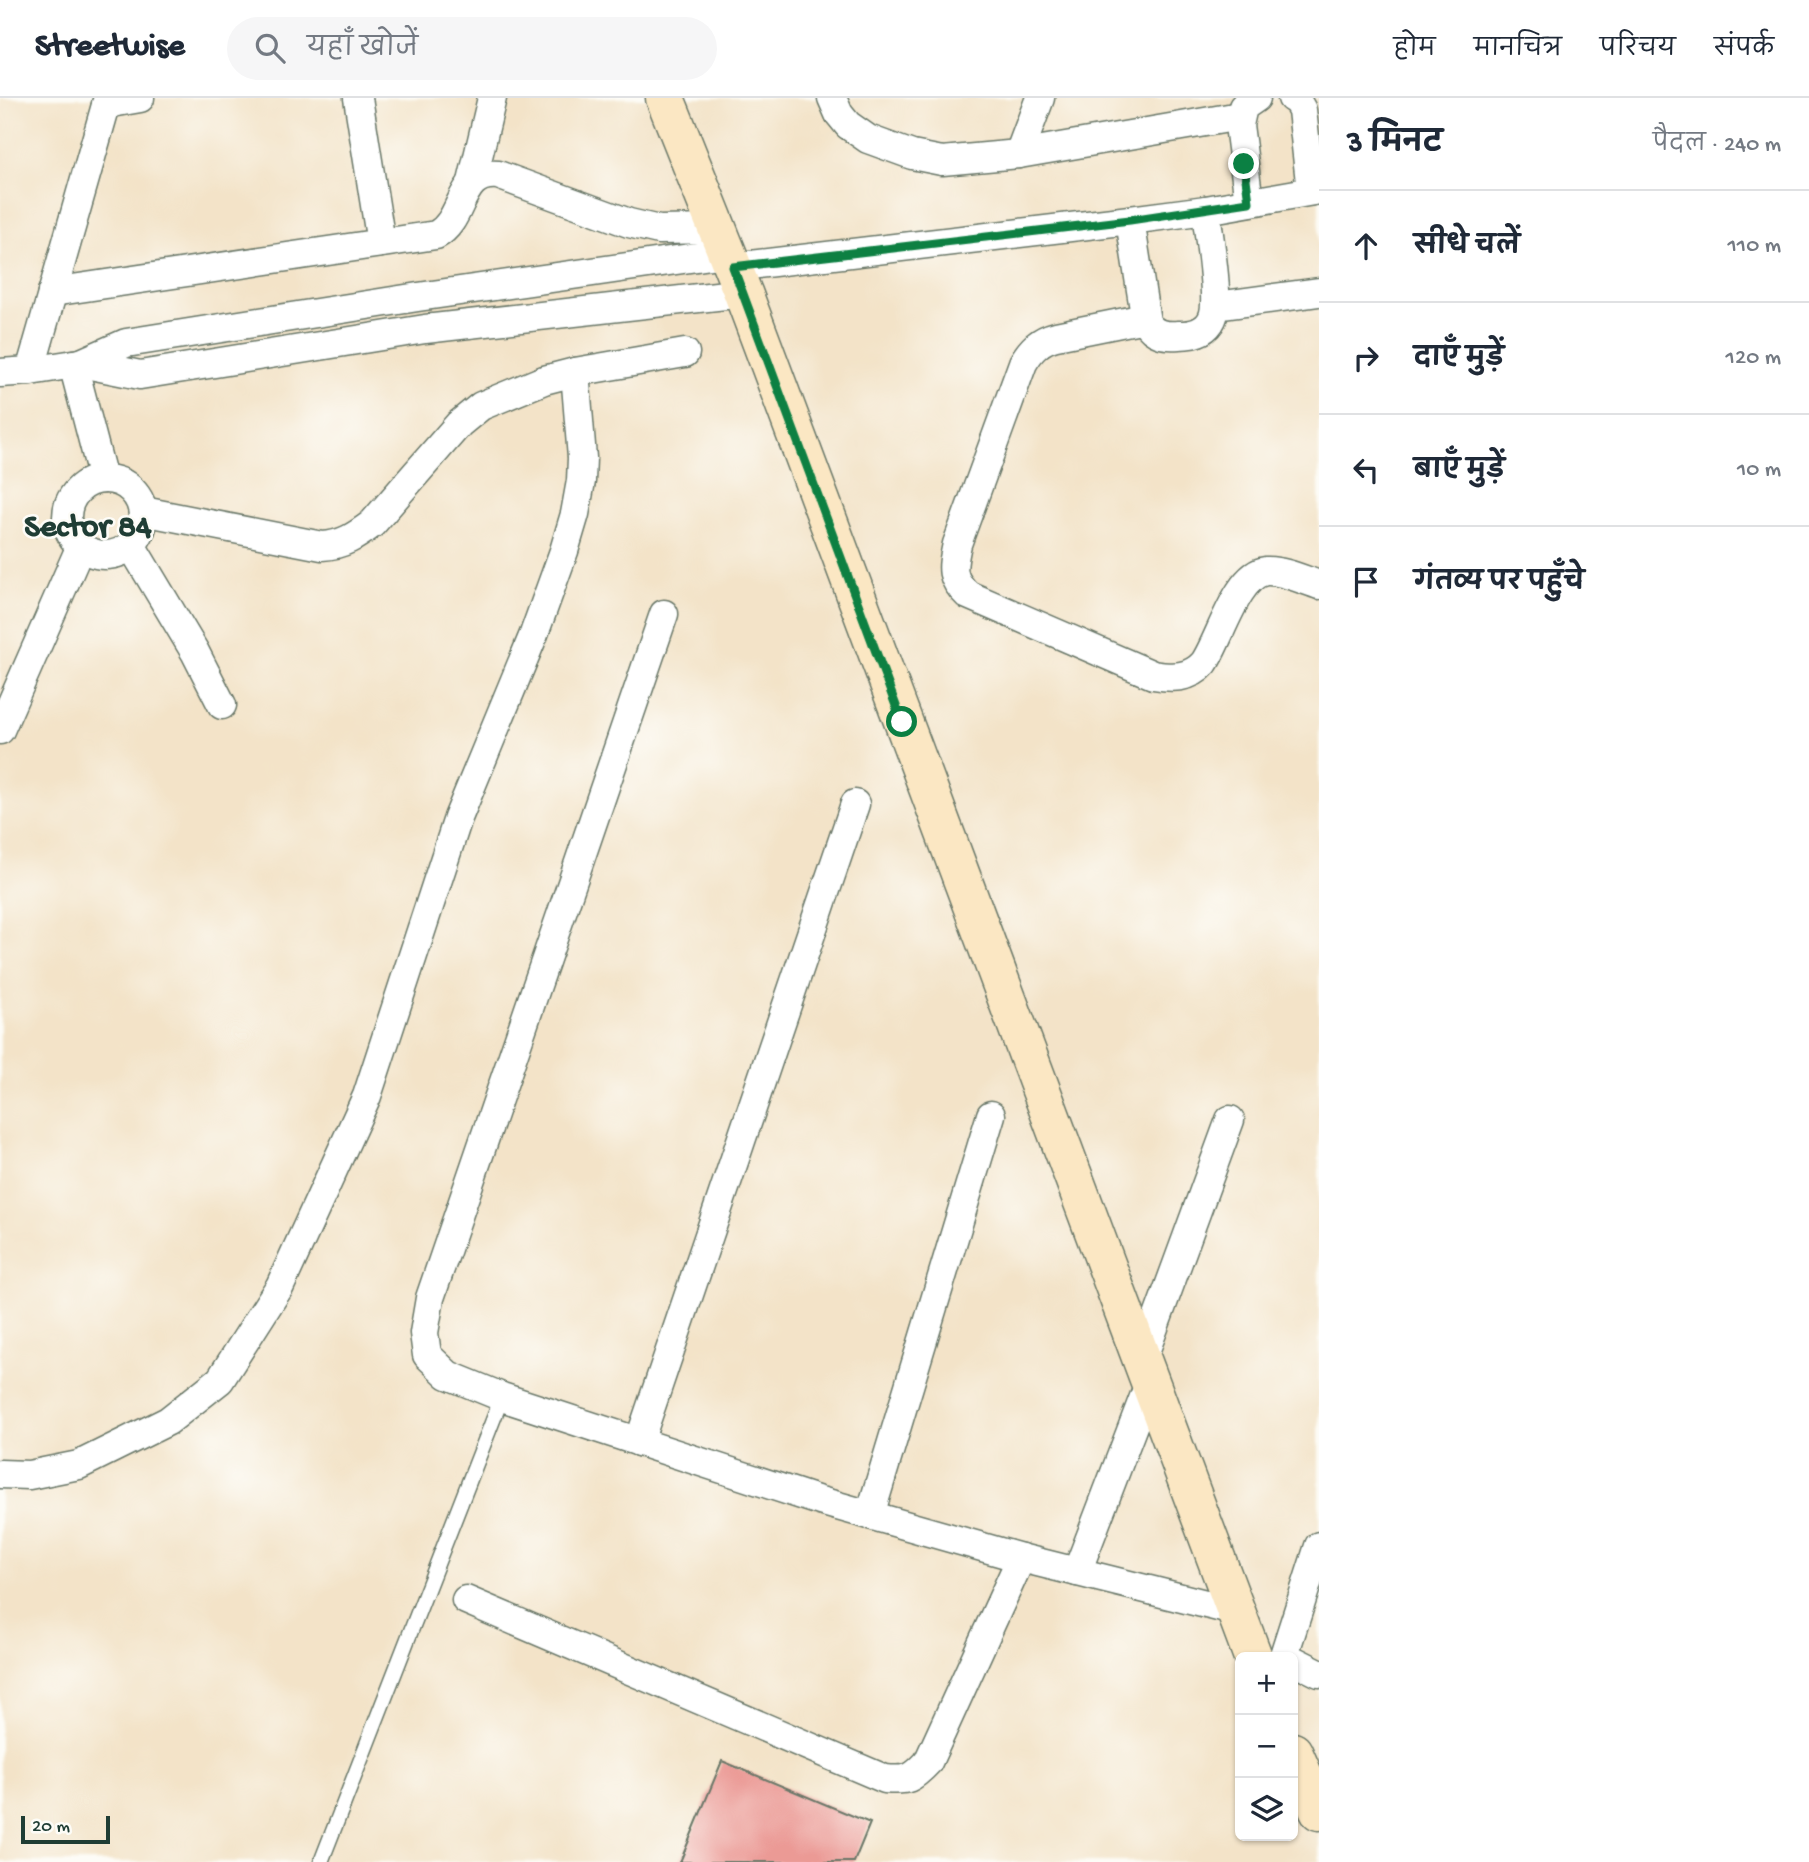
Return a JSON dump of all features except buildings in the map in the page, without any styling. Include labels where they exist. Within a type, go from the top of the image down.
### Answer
[{"type":"street","points":[[30,371],[107,101],[140,98]]},
{"type":"street","points":[[358,98],[381,243]]},
{"type":"street","points":[[52,292],[436,235],[452,221],[472,182],[492,98]]},
{"type":"street","points":[[665,98],[729,261],[1145,1373],[1266,1647]]},
{"type":"street","points":[[832,98],[839,114],[848,125],[869,139],[912,155],[942,161],[1019,154],[1248,107]]},
{"type":"street","points":[[1019,154],[1040,98]]},
{"type":"street","points":[[0,373],[77,363],[126,342],[418,297],[729,261],[1130,220],[1315,191],[1304,105]]},
{"type":"street","points":[[1248,107],[1239,125],[1249,202]]},
{"type":"street","points":[[472,182],[486,174],[498,175],[629,223],[659,230],[729,261]]},
{"type":"street","points":[[1130,220],[1145,318],[1156,333],[1168,336],[1187,335],[1208,326],[1216,306],[1206,210]]},
{"type":"street","points":[[77,363],[140,375],[425,328],[729,261]]},
{"type":"street","points":[[1216,306],[1319,292]]},
{"type":"street","points":[[418,297],[425,328]]},
{"type":"street","points":[[1145,318],[1046,338],[1030,351],[1023,363],[957,544],[952,565],[957,584],[968,595],[1153,674],[1169,678],[1197,671],[1204,663],[1239,593],[1247,580],[1255,574],[1272,571],[1319,585]]},
{"type":"street","points":[[143,511],[322,546],[342,543],[372,524],[460,424],[481,406],[544,380],[685,353]]},
{"type":"street","points":[[77,363],[103,478]]},
{"type":"street","points":[[0,1474],[29,1475],[79,1465],[168,1421],[220,1380],[280,1286],[367,1096],[458,818],[534,634],[564,551],[581,481],[582,457],[575,372]]},
{"type":"street","points":[[103,478],[121,482],[136,494],[143,511],[141,529],[131,545],[115,555],[97,555],[80,548],[69,533],[66,514],[72,497],[85,484],[103,478]]},
{"type":"street","points":[[131,545],[195,652],[222,705]]},
{"type":"street","points":[[0,730],[80,548]]},
{"type":"street","points":[[664,614],[430,1298],[424,1333],[427,1355],[448,1375],[502,1398],[870,1515],[1077,1572],[1266,1647],[1319,1673]]},
{"type":"street","points":[[639,1442],[855,804]]},
{"type":"street","points":[[870,1515],[992,1115]]},
{"type":"street","points":[[1077,1572],[1230,1119]]},
{"type":"street","points":[[1266,1647],[1319,1546]]},
{"type":"street","points":[[466,1600],[885,1779],[904,1781],[916,1775],[928,1762],[1021,1558]]},
{"type":"street","points":[[1298,1763],[1319,1811]]},
{"type":"lane","points":[[321,1862],[502,1398]]},
{"type":"district","name":"Sector 84","points":[[88,523]]},
{"type":"route","points":[[902,722],[733,267],[1130,220],[1249,202],[1244,164]]}]
